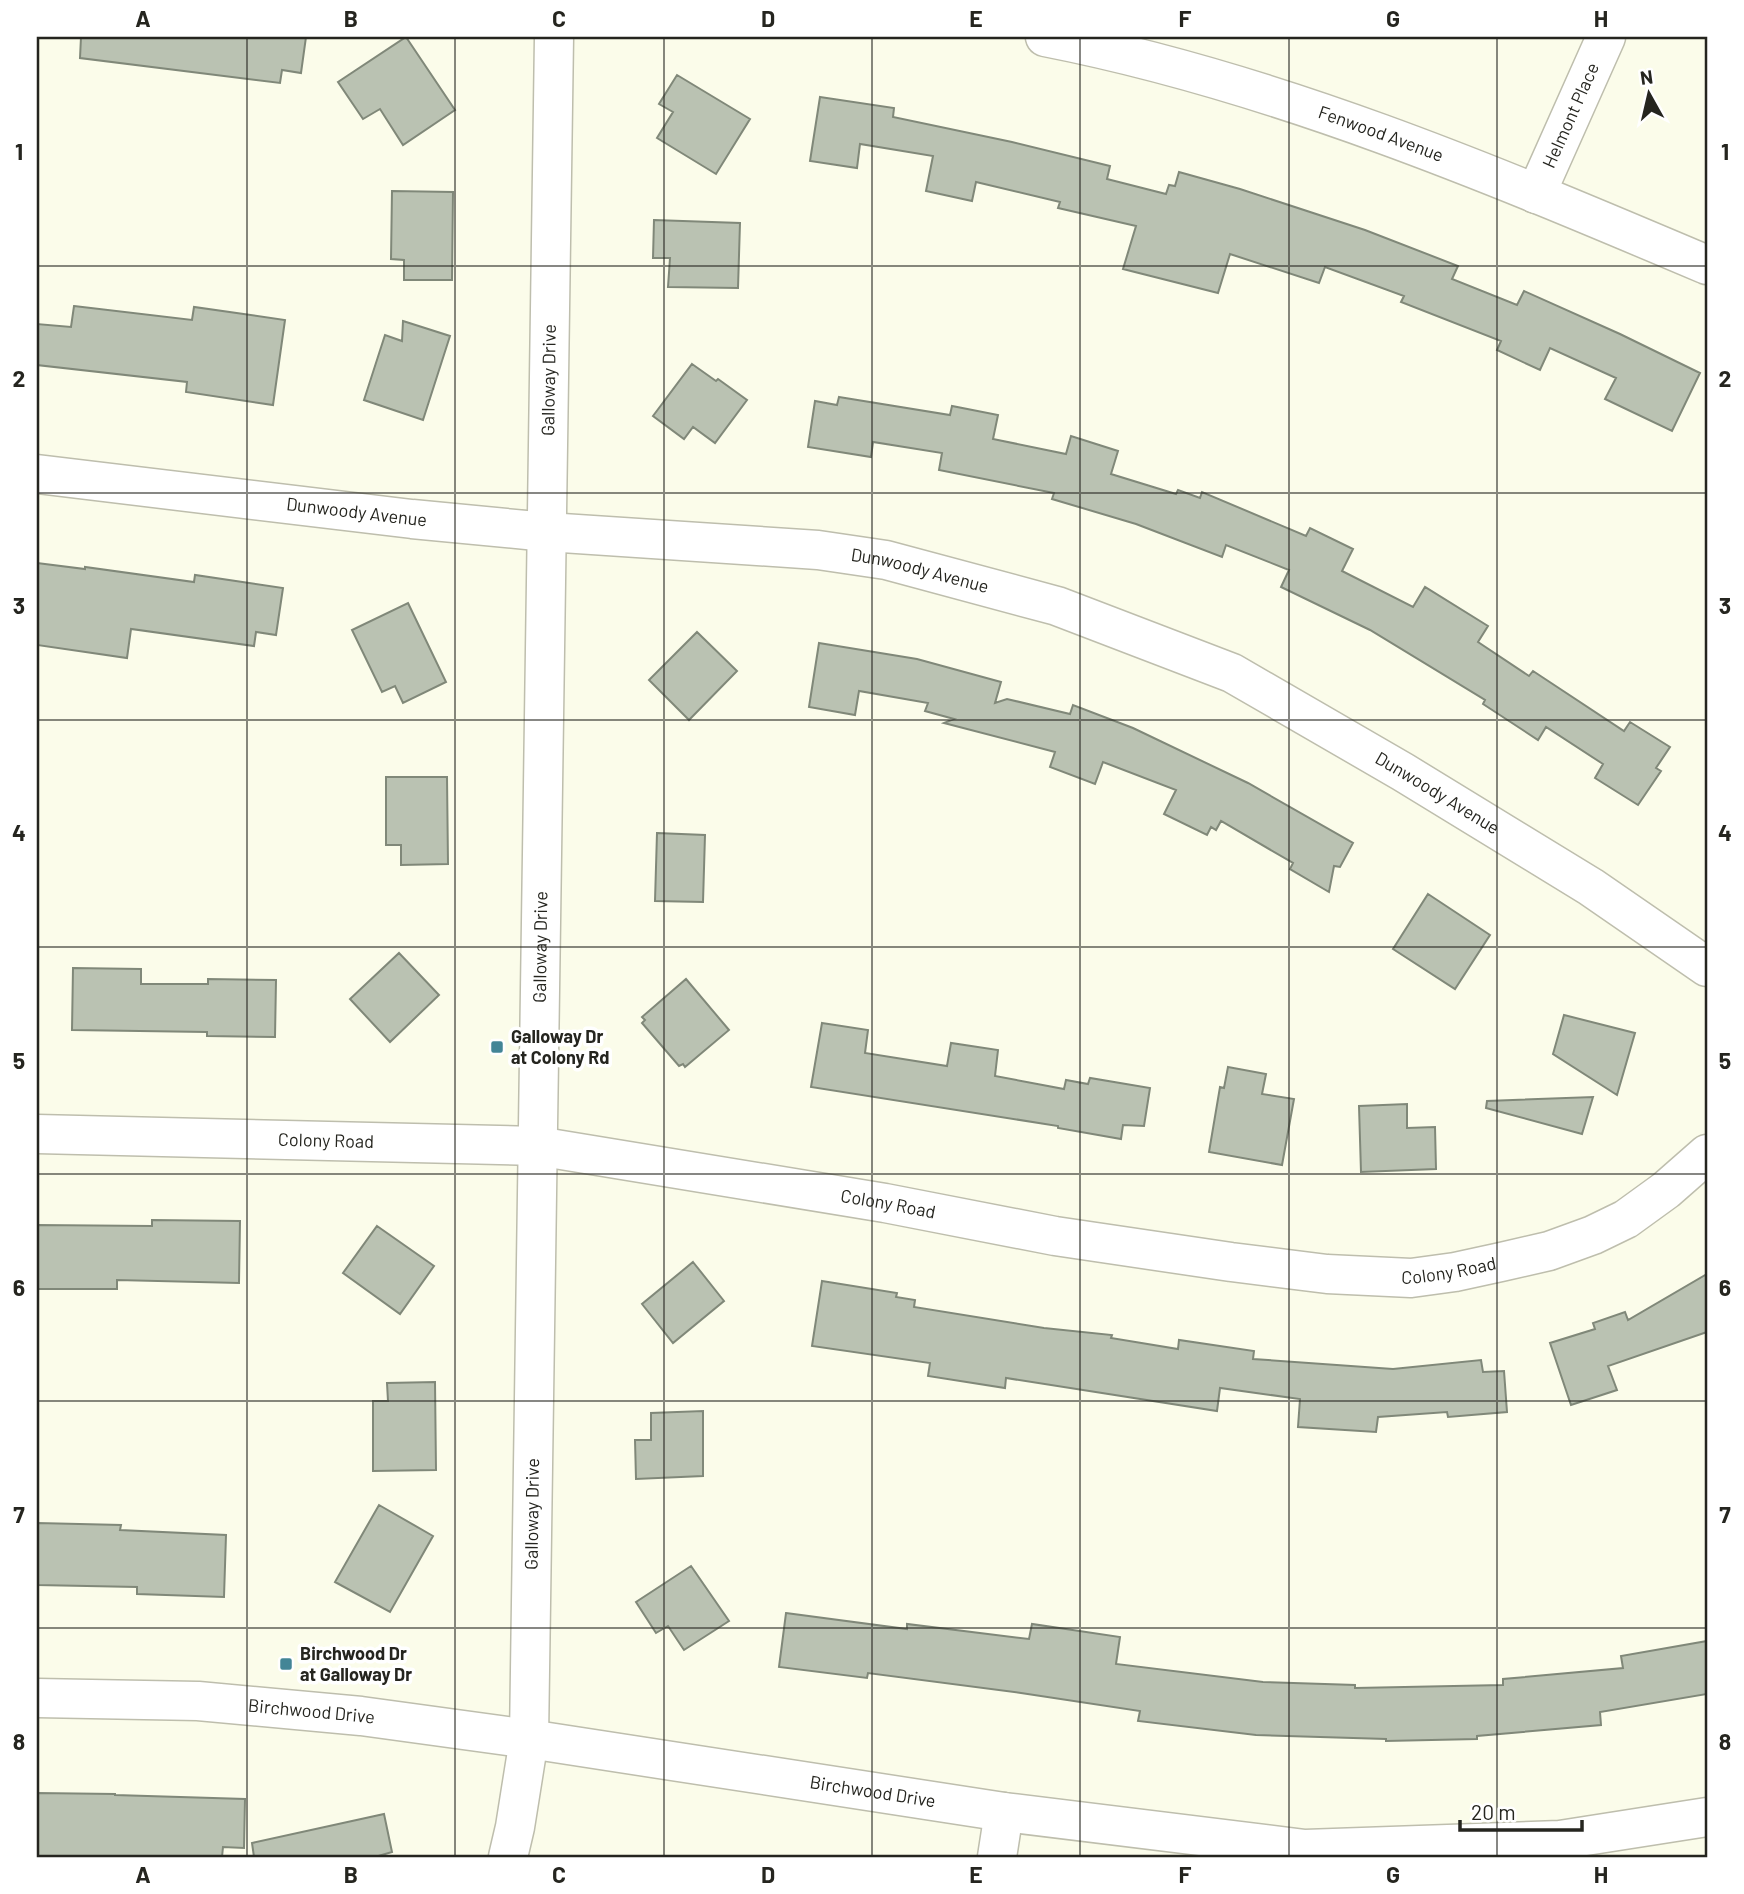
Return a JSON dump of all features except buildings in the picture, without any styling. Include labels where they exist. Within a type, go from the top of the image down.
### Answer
[{"type":"street","name":"Galloway Drive","points":[[508,1857],[529,1740],[554,37]]},
{"type":"street","name":"Helmont Place","points":[[1536,194],[1606,37]]},
{"type":"street","name":"Fenwood Avenue","points":[[1066,39],[1211,78],[1357,124],[1707,265]]},
{"type":"street","name":"Dunwoody Avenue","points":[[37,474],[412,519],[548,532],[818,550],[886,560],[1057,606],[1232,673],[1310,717],[1591,887],[1707,967]]},
{"type":"street","name":"Colony Road","points":[[37,1134],[537,1146],[885,1203],[1055,1236],[1327,1274],[1411,1278],[1455,1272],[1549,1251],[1593,1235],[1626,1219],[1666,1190],[1707,1154]]},
{"type":"street","name":"Birchwood Drive","points":[[37,1698],[198,1701],[360,1716],[1004,1812],[1305,1849],[1560,1840],[1707,1817]]},
{"type":"street","points":[[997,1857],[1004,1812]]},
{"type":"place","name":"Galloway Dr at Colony Rd","points":[[497,1047]]},
{"type":"place","name":"Birchwood Dr at Galloway Dr","points":[[286,1664]]}]
